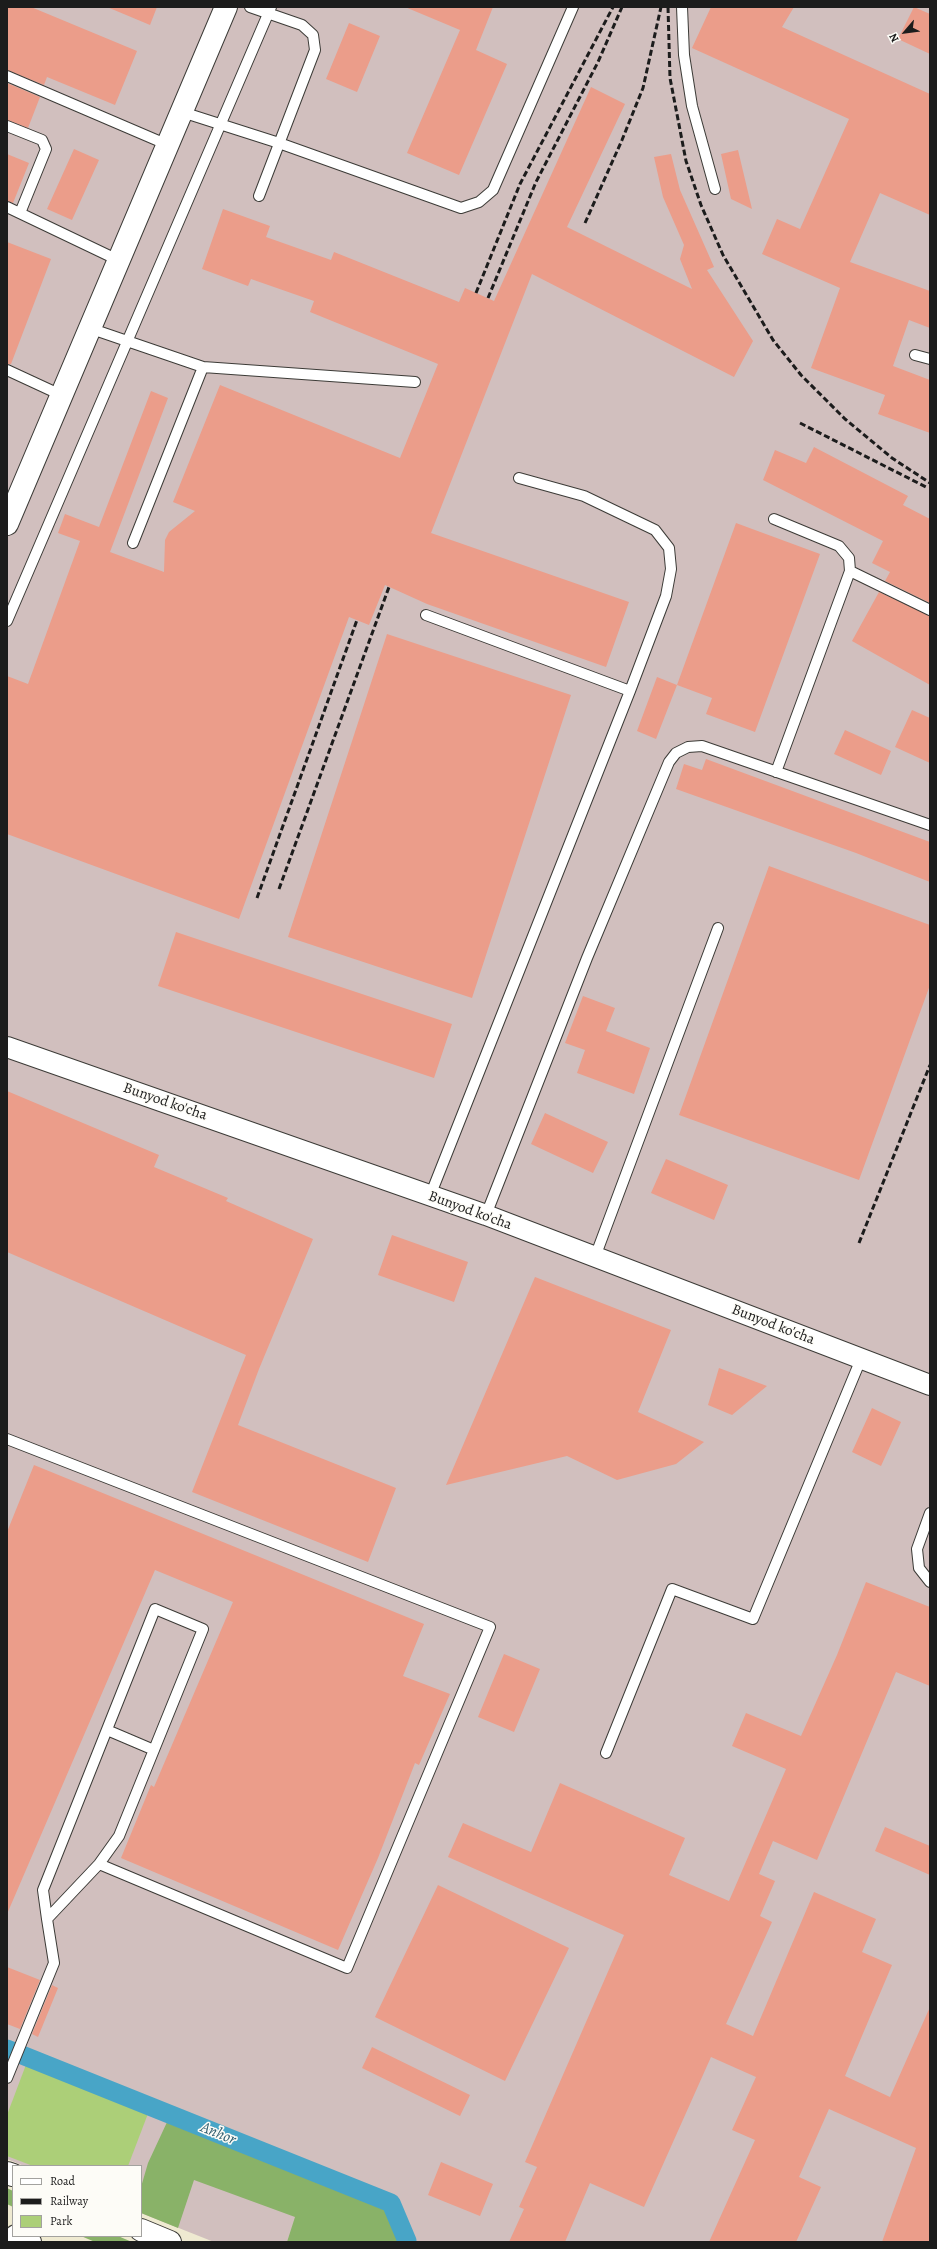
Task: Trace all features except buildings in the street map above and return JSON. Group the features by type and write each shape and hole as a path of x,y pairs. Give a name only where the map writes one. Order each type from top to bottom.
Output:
{"street":[{"path":"7,524 60,395 226,7"},
{"name":"Bunyod ko'cha","path":"7,1046 486,1215 930,1385"},
{"path":"142,2230 170,2242"},
{"path":"19,2237 30,2242"}],"lane":[{"path":"250,7 270,10 302,25 313,35 316,50 259,196"},
{"path":"182,112 279,143 460,208 478,202 493,190 573,7"},
{"path":"682,7 684,55 692,106 715,189"},
{"path":"7,621 219,124 270,10"},
{"path":"7,76 168,145"},
{"path":"7,126 42,140 46,149 20,213"},
{"path":"7,207 118,260"},
{"path":"89,328 203,367 415,382"},
{"path":"915,355 930,359"},
{"path":"133,543 203,367"},
{"path":"7,370 60,395"},
{"path":"430,1196 630,691 666,596 671,569 669,548 655,530 584,496 519,478"},
{"path":"774,519 839,546 849,558 850,570 776,772"},
{"path":"850,570 930,610"},
{"path":"426,615 630,691"},
{"path":"486,1215 587,958 669,762 676,753 688,747 702,746 930,825"},
{"path":"595,1257 718,928"},
{"path":"606,1753 672,1588 753,1619 861,1359"},
{"path":"7,1439 490,1627 347,1968 99,1864"},
{"path":"930,1513 917,1548 919,1568 930,1582"},
{"path":"7,2078 54,1963 43,1890 155,1609 203,1629 119,1836 99,1864 48,1919"},
{"path":"107,1730 154,1750"}],"shaded area":[{"path":"7,7 930,7 930,2242 214,2242 142,2213 142,2165 22,2165 7,2159"}],"green space":[{"path":"27,2062 149,2111 128,2165 30,2165 7,2156 7,2115"},
{"path":"168,2120 385,2210 401,2242 287,2242 295,2217 194,2180 178,2228 142,2213 142,2184 148,2163"},
{"path":"7,2188 12,2190 12,2206 7,2204"},
{"path":"83,2237 120,2237 132,2242 95,2242"}],"waterway":[{"name":"Anhor","path":"7,2049 391,2203 407,2241"}],"railway":[{"path":"476,293 520,184 613,7"},
{"path":"488,298 536,182 598,62 622,7"},
{"path":"585,223 622,140 643,88 661,7"},
{"path":"668,7 670,78 686,161 701,205 723,255 773,340 801,375 845,419 892,458 930,483"},
{"path":"800,423 926,487"},
{"path":"279,889 389,587"},
{"path":"257,898 357,620"},
{"path":"859,1243 930,1065"}]}
